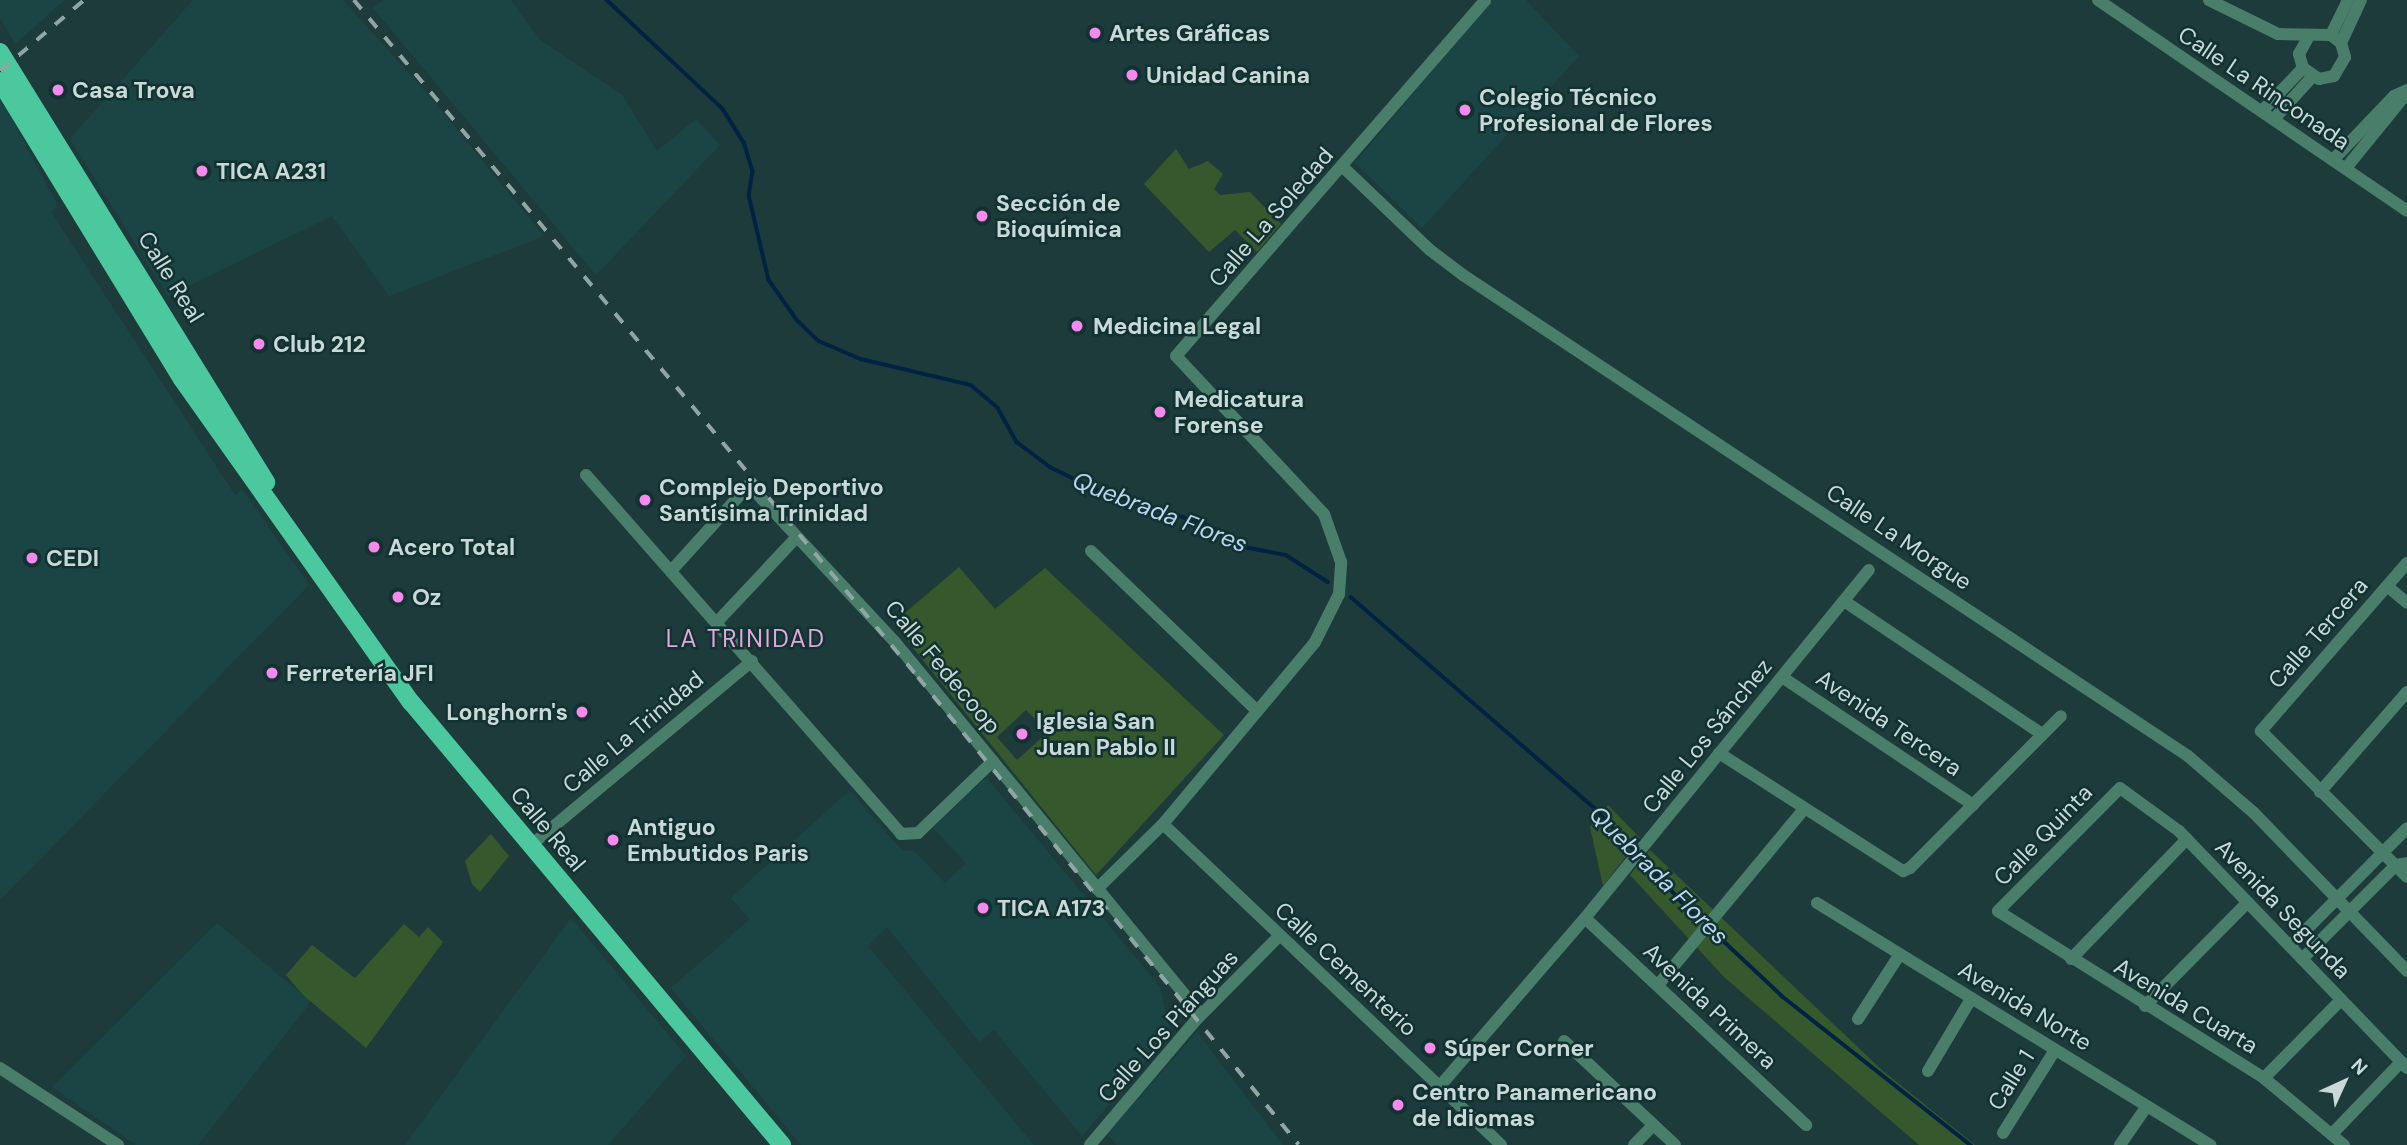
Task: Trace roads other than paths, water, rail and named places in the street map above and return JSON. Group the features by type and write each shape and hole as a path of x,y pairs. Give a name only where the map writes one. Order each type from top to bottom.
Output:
{"main road":[{"name":"Calle Real","path":"0,52 224,411 292,532"},
{"name":"Calle Real","path":"0,81 183,379 411,702 782,1145"},
{"path":"177,334 183,379 224,411"}],"street":[{"name":"Calle La Soledad","path":"1097,889 1163,824 1257,711 1334,612 1341,562 1324,514 1176,356 1343,167 1485,0"},
{"name":"Calle La Rinconada","path":"2098,0 2263,110 2407,211"},
{"path":"2209,0 2278,34 2336,39"},
{"path":"2278,34 2305,69 2327,78 2340,71 2345,57 2336,39 2348,0"},
{"path":"2336,39 2361,0"},
{"path":"2274,119 2305,69 2301,47 2308,37"},
{"path":"2263,110 2305,69"},
{"path":"2333,160 2394,96 2407,91"},
{"path":"2346,168 2407,91"},
{"name":"Calle La Morgue","path":"1343,167 1430,250 1463,275 2188,756 2246,805 2407,971"},
{"path":"586,475 752,661 901,834 918,833 993,761"},
{"name":"Calle Fedecoop","path":"671,571 748,485 795,539 855,595 1201,1015"},
{"path":"717,622 795,539"},
{"path":"1091,551 1257,711"},
{"name":"Calle Tercera","path":"2320,792 2261,730 2407,564"},
{"name":"Calle Los Sánchez","path":"1440,1086 1585,918 1869,570"},
{"path":"2387,586 2407,603"},
{"path":"1844,601 2042,734"},
{"name":"Calle La Trinidad","path":"530,846 752,661"},
{"name":"Avenida Tercera","path":"1782,677 1973,804"},
{"path":"2407,692 2320,792 2385,853 2401,864 2407,877"},
{"path":"1719,753 1903,871 2061,716"},
{"name":"Avenida Segunda","path":"2120,788 2187,839 2404,1065"},
{"name":"Calle Quinta","path":"1998,914 2120,788"},
{"path":"1658,985 1804,809"},
{"name":"Calle Cementerio","path":"1163,824 1501,1145"},
{"path":"2290,946 2407,828"},
{"path":"2071,959 2187,839"},
{"path":"2302,959 2401,864"},
{"path":"2145,1006 2248,902"},
{"name":"Avenida Norte","path":"1817,903 2211,1145"},
{"name":"Avenida Cuarta","path":"1998,914 2264,1078 2344,1145"},
{"name":"Avenida Primera","path":"1585,918 1806,1125"},
{"name":"Calle Los Pianguas","path":"1096,1143 1201,1015 1279,936"},
{"path":"1858,1019 1900,954"},
{"path":"1928,1070 1971,999"},
{"path":"2264,1078 2341,1000"},
{"path":"1564,1041 1675,1145"},
{"name":"Calle 1","path":"2003,1133 2055,1050"},
{"path":"2332,1134 2404,1065"},
{"path":"0,1068 118,1145"},
{"path":"2120,1145 2147,1106"},
{"path":"1634,1145 1653,1125"}],"waterway":[{"name":"Quebrada Flores","path":"607,0 723,109 744,142 753,171 749,195 769,280 797,320 819,341 861,359 971,385 998,408 1017,442 1050,467 1095,489 1208,525 1244,547 1286,555 1328,582"},
{"name":"Quebrada Flores","path":"1351,597 1595,808 1681,901 1782,996 1971,1145"}],"railway":[{"path":"0,71 84,0"},
{"path":"354,0 918,677 1299,1145"}],"place":[{"name":"Artes Gráficas","path":"1095,33"},
{"name":"Unidad Canina","path":"1132,75"},
{"name":"Casa Trova","path":"58,90"},
{"name":"Colegio Técnico Profesional de Flores","path":"1465,110"},
{"name":"TICA A231","path":"202,171"},
{"name":"Sección de Bioquímica","path":"982,216"},
{"name":"Medicina Legal","path":"1077,326"},
{"name":"Club 212","path":"259,344"},
{"name":"Medicatura Forense","path":"1160,412"},
{"name":"Complejo Deportivo Santísima Trinidad","path":"645,500"},
{"name":"Acero Total","path":"374,547"},
{"name":"CEDI","path":"32,558"},
{"name":"Oz","path":"398,597"},
{"name":"Ferretería JFI","path":"272,673"},
{"name":"Longhorn's","path":"582,712"},
{"name":"Iglesia San Juan Pablo II","path":"1022,734"},
{"name":"Antiguo Embutidos Paris","path":"613,840"},
{"name":"TICA A173","path":"983,908"},
{"name":"Súper Corner","path":"1430,1048"},
{"name":"Centro Panamericano de Idiomas","path":"1398,1105"}],"district":[{"name":"LA TRINIDAD","path":"746,639"}]}
